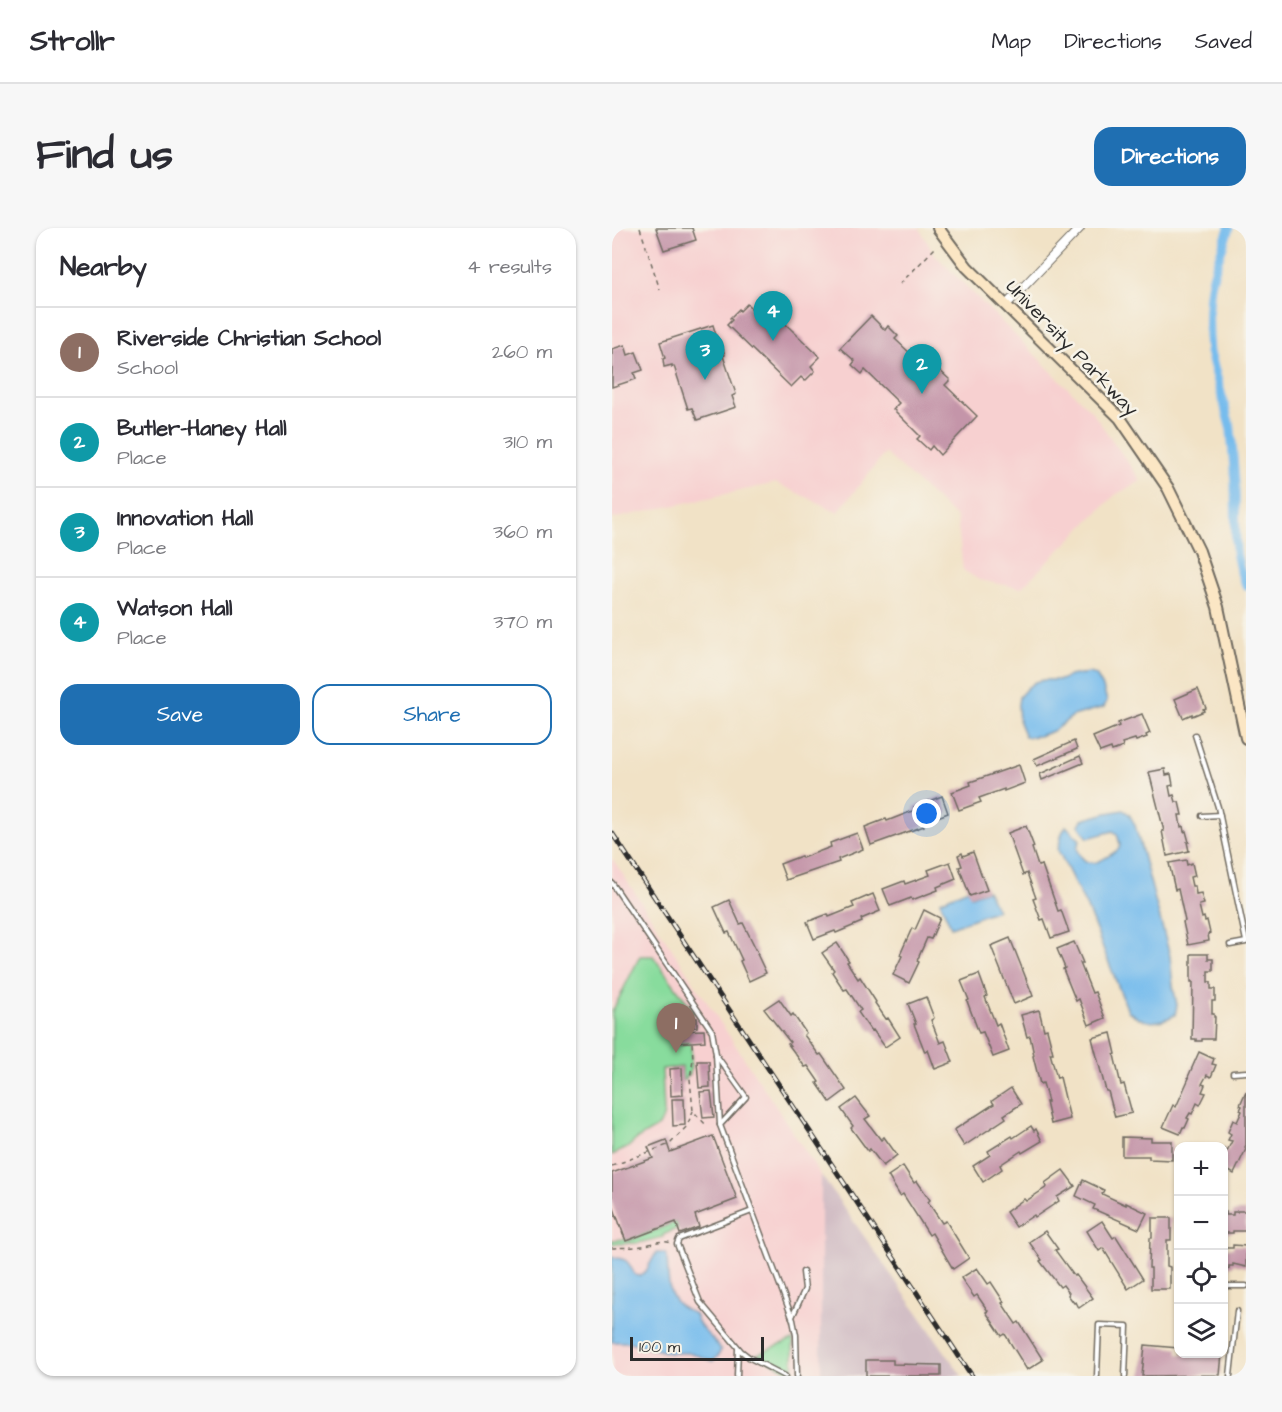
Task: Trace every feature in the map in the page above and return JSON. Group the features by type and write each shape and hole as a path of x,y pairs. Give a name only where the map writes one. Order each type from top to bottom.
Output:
{"main road":[{"name":"University Parkway","path":"938,228 967,267 1120,418 1168,488 1199,551 1218,607 1246,738"}],"street":[{"path":"1006,305 1080,228"}],"lane":[{"path":"1195,735 1220,814 1246,942 1230,945"},
{"path":"1202,816 1220,814"},
{"path":"612,883 712,1031 716,1054 720,1125 792,1318 796,1335 797,1376"},
{"path":"716,1054 746,1097 720,1125"},
{"path":"1233,1073 1246,1071"},
{"path":"752,1211 679,1239 677,1244 700,1302 738,1348 750,1358 785,1376"},
{"path":"792,1318 805,1289 803,1272"},
{"path":"1228,1286 1246,1286"},
{"path":"1230,1376 1237,1311"},
{"path":"1097,1376 1099,1325 1127,1326 1125,1376"},
{"path":"737,1376 738,1348"}],"path":[{"path":"640,228 660,290"},
{"path":"900,284 945,238"},
{"path":"612,1166 670,1144 687,1126 693,1111 690,1079 693,1059 692,1043"},
{"path":"693,1111 707,1126"},
{"path":"612,1207 624,1237"},
{"path":"612,1248 641,1246 664,1240 672,1243"}],"shaded area":[{"path":"612,228 919,228 934,254 1093,413 1141,481 1115,495 1021,588 979,580 963,570 957,518 885,453 838,512 776,483 612,519"},
{"path":"612,858 821,1175 821,1376 612,1376"},
{"path":"821,1175 962,1376 821,1376"}],"green space":[{"path":"640,956 653,956 694,1012 692,1015 684,1014 677,1017 678,1042 690,1042 691,1046 690,1074 686,1080 682,1080 682,1067 662,1069 664,1112 659,1126 627,1148 612,1155 612,1012"},
{"path":"676,1222 678,1228 663,1237 638,1243 612,1244 612,1240 626,1239 627,1241"},
{"path":"793,1340 793,1374 757,1354"}],"water":[{"path":"1089,673 1096,675 1103,687 1107,701 1104,707 1073,716 1053,731 1039,736 1025,737 1019,722 1018,705 1019,697 1027,688 1035,682 1061,680 1069,676"},
{"path":"1123,810 1129,814 1135,825 1170,956 1177,1005 1175,1015 1156,1022 1145,1021 1128,1011 1088,910 1058,850 1066,826 1080,840 1077,848 1085,861 1090,863 1107,857 1119,849 1117,834 1113,831 1088,838 1079,825 1082,820"},
{"path":"968,889 971,896 987,890 997,910 951,927 940,901"},
{"path":"656,1253 664,1253 667,1256 670,1291 673,1298 678,1304 695,1314 702,1329 721,1350 713,1361 692,1353 669,1353 630,1342 612,1342 612,1257 625,1260 635,1275 640,1276 646,1271"}],"building":[{"path":"656,228 692,228 696,240 664,250"},
{"path":"747,304 763,320 772,311 820,357 811,366 815,371 805,381 801,377 791,387 727,325 732,320 730,318"},
{"path":"871,316 885,330 888,326 898,336 895,339 930,372 935,366 950,380 945,385 977,416 940,455 932,446 929,450 917,439 920,436 893,409 899,403 865,370 862,374 852,365 855,361 840,348"},
{"path":"713,325 725,355 723,356 736,394 732,396 736,407 697,420 692,408 688,409 674,366 664,367 663,359 665,358 660,342"},
{"path":"625,345 628,355 636,352 643,370 634,373 636,379 612,387 612,349"},
{"path":"1198,689 1206,708 1203,709 1204,711 1183,718 1175,699"},
{"path":"1142,714 1150,733 1146,735 1147,737 1122,743 1123,747 1112,751 1111,748 1100,752 1093,737 1119,726 1118,723"},
{"path":"1074,741 1077,749 1037,766 1034,759"},
{"path":"1080,756 1083,763 1042,780 1040,774"},
{"path":"1019,765 1025,783 979,798 981,802 959,810 952,792 971,785 970,782"},
{"path":"1165,769 1166,775 1171,774 1173,785 1169,786 1171,796 1174,795 1176,802 1179,802 1182,815 1179,815 1181,827 1183,826 1184,832 1186,831 1189,842 1187,842 1189,851 1167,856 1162,831 1164,831 1149,772"},
{"path":"942,796 948,813 922,823 924,826 871,845 865,827 915,810 914,807"},
{"path":"1026,826 1038,866 1042,865 1058,911 1061,910 1069,932 1051,938 1044,919 1041,920 1027,873 1023,875 1008,833"},
{"path":"857,833 863,849 838,859 839,862 786,880 780,864 831,847 830,843"},
{"path":"973,852 987,890 970,896 959,867 962,866 958,855 962,853 963,856"},
{"path":"1186,860 1187,865 1192,863 1195,876 1190,877 1192,886 1195,886 1196,894 1201,893 1204,904 1199,905 1202,918 1207,920 1210,933 1208,934 1209,941 1188,945 1178,889 1175,890 1169,863"},
{"path":"950,862 956,879 937,887 938,890 890,906 883,889 930,875 928,870"},
{"path":"873,894 880,911 861,919 862,922 814,939 807,922 828,914 829,917 854,907 852,903"},
{"path":"729,900 740,924 743,923 766,973 749,981 729,932 726,933 714,907"},
{"path":"924,910 940,918 931,939 927,938 909,983 893,975 912,928 915,930"},
{"path":"1010,938 1033,996 1014,1004 991,946"},
{"path":"1074,942 1092,993 1095,992 1105,1018 1089,1025 1079,999 1076,1001 1057,949"},
{"path":"837,943 858,979 860,977 875,1003 900,1037 885,1047 858,1012 861,1010 847,989 844,990 822,953"},
{"path":"1191,954 1208,954 1208,959 1213,959 1213,971 1208,971 1208,982 1211,982 1211,989 1215,989 1215,1001 1212,1001 1212,1014 1215,1017 1214,1039 1196,1041 1192,1039"},
{"path":"979,974 987,996 985,997 996,1025 999,1023 1009,1051 993,1057 983,1032 979,1033 961,981"},
{"path":"926,997 934,1018 931,1020 940,1043 945,1041 953,1062 935,1069 928,1050 925,1052 908,1004"},
{"path":"779,999 791,1016 793,1014 806,1033 804,1035 819,1055 821,1054 846,1090 830,1102 808,1066 805,1067 788,1044 790,1042 764,1009"},
{"path":"1039,1010 1044,1030 1047,1029 1053,1053 1050,1053 1057,1078 1060,1077 1070,1119 1051,1124 1043,1083 1040,1084 1030,1036 1027,1037 1021,1015"},
{"path":"680,1018 697,1018 697,1027 681,1028"},
{"path":"704,1030 705,1041 678,1043 678,1031"},
{"path":"1111,1033 1121,1085 1124,1084 1132,1113 1115,1117 1092,1038"},
{"path":"1199,1052 1214,1059 1212,1064 1216,1065 1211,1077 1207,1075 1202,1084 1205,1085 1202,1092 1206,1093 1200,1105 1197,1103 1192,1114 1190,1113 1185,1128 1183,1127 1180,1134 1163,1127 1173,1105 1176,1107"},
{"path":"697,1061 709,1061 710,1087 699,1088"},
{"path":"682,1068 683,1095 671,1096 670,1069"},
{"path":"1011,1088 1021,1104 1004,1115 1006,1118 964,1146 954,1130 994,1104 992,1101"},
{"path":"711,1091 714,1117 703,1118 700,1092"},
{"path":"1246,1091 1246,1149 1234,1174 1228,1172 1228,1149 1232,1141 1228,1140 1231,1134 1228,1132 1233,1120 1237,1122 1242,1111 1240,1105"},
{"path":"856,1098 870,1116 865,1119 881,1140 884,1137 897,1155 883,1166 870,1149 868,1151 851,1128 853,1126 841,1109"},
{"path":"672,1099 684,1099 685,1125 673,1126"},
{"path":"1031,1126 1034,1131 1036,1129 1042,1141 1000,1165 1002,1169 983,1182 973,1166 990,1155 988,1151"},
{"path":"713,1136 737,1199 695,1215 699,1227 680,1234 676,1222 626,1241 612,1203 612,1173 653,1158 648,1147 666,1140 670,1152"},
{"path":"1122,1137 1172,1141 1172,1160 1149,1159 1149,1156 1122,1156"},
{"path":"903,1166 914,1183 917,1181 930,1200 928,1202 942,1223 946,1221 969,1258 953,1269 932,1233 929,1235 903,1194 900,1196 888,1176"},
{"path":"1063,1170 1075,1186 1057,1197 1059,1201 1016,1227 1006,1212 1047,1187 1045,1183"},
{"path":"1083,1180 1104,1190 1102,1194 1147,1213 1139,1229 1093,1209 1095,1205 1076,1196"},
{"path":"1246,1211 1246,1231 1228,1233 1228,1215"},
{"path":"1152,1218 1171,1218 1171,1240 1167,1240 1170,1289 1151,1289 1151,1268 1149,1268"},
{"path":"1102,1221 1113,1238 1116,1236 1143,1279 1128,1289 1103,1248 1099,1251 1087,1231"},
{"path":"1045,1231 1058,1249 1055,1250 1093,1298 1079,1308 1063,1285 1060,1287 1040,1261 1042,1260 1029,1242"},
{"path":"1233,1245 1246,1246 1246,1267 1233,1264 1228,1269 1228,1248 1233,1248"},
{"path":"977,1268 988,1284 991,1282 1016,1324 1019,1322 1043,1360 1027,1370 1005,1334 1002,1336 977,1295 974,1297 961,1278"},
{"path":"1145,1345 1174,1348 1174,1358 1222,1358 1220,1375 1142,1376"},
{"path":"866,1360 893,1360 893,1364 941,1365 941,1376 866,1376"}],"waterway":[{"path":"1229,228 1211,286 1209,333 1210,352 1231,430 1235,482 1236,552 1246,585"}],"railway":[{"path":"612,833 972,1376"}],"place":[{"name":"Watson Hall","path":"773,341"},
{"name":"Innovation Hall","path":"705,380"},
{"name":"Butler-Haney Hall","path":"922,394"},
{"name":"Riverside Christian School","path":"676,1053"}]}
